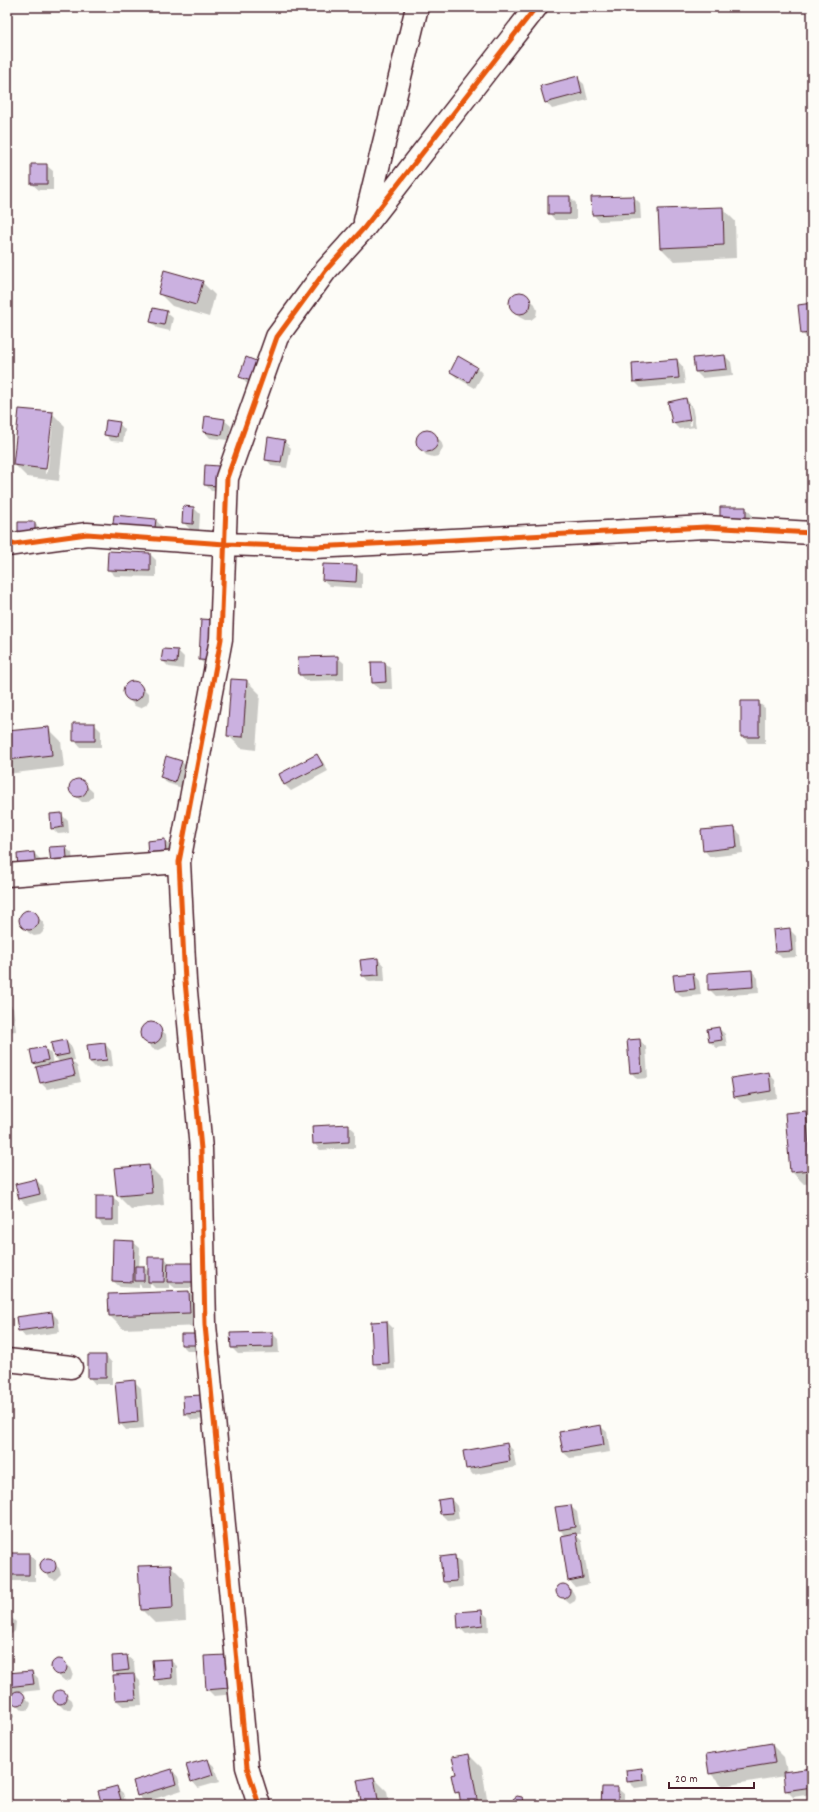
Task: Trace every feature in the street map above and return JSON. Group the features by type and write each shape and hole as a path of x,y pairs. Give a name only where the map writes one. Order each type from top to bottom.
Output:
{"street":[{"path":"364,228 417,7"},
{"path":"259,1805 247,1767 205,1325 201,1148 185,981 179,862 221,639 228,478 277,337 326,270 364,228 536,7"},
{"path":"7,545 87,534 225,544 314,547 706,527 812,533"},
{"path":"7,875 179,862"},
{"path":"7,1360 71,1367"}],"building":[{"path":"578,76 582,93 545,103 540,86"},
{"path":"31,164 47,164 47,184 31,184"},
{"path":"548,196 570,196 570,214 548,214"},
{"path":"634,196 635,213 592,215 591,197"},
{"path":"723,207 724,245 660,248 658,209"},
{"path":"164,270 203,281 196,305 158,294"},
{"path":"520,292 528,295 531,303 528,311 520,314 512,311 509,303 512,295"},
{"path":"812,303 812,333 801,334 798,305"},
{"path":"153,308 167,311 164,325 150,322"},
{"path":"725,355 727,369 695,372 693,358"},
{"path":"458,356 477,367 469,382 450,372"},
{"path":"246,357 261,363 254,382 239,377"},
{"path":"677,359 679,378 633,382 632,363"},
{"path":"686,398 690,420 672,423 668,402"},
{"path":"19,409 53,412 46,469 13,465"},
{"path":"205,416 225,419 222,435 203,432"},
{"path":"106,420 120,422 117,437 104,435"},
{"path":"427,430 431,431 437,437 437,445 431,451 427,452 423,451 417,445 416,441 417,437 423,431"},
{"path":"268,437 285,440 281,462 265,460"},
{"path":"205,465 219,466 218,486 204,485"},
{"path":"183,506 194,507 193,524 182,523"},
{"path":"720,507 746,507 746,525 720,525"},
{"path":"114,515 156,519 154,536 112,531"},
{"path":"18,522 35,522 35,534 18,534"},
{"path":"108,551 150,553 150,571 107,570"},
{"path":"323,564 357,565 356,582 322,580"},
{"path":"201,619 217,620 215,661 199,660"},
{"path":"163,649 178,650 177,663 161,661"},
{"path":"338,656 338,674 299,675 298,657"},
{"path":"371,662 385,662 386,682 372,683"},
{"path":"231,679 247,680 243,737 227,736"},
{"path":"129,681 137,681 143,687 143,695 137,701 129,701 123,695 123,687"},
{"path":"741,701 759,701 759,737 741,737"},
{"path":"73,723 95,723 95,741 73,741"},
{"path":"49,727 52,755 7,760 7,731"},
{"path":"317,754 323,765 284,785 279,774"},
{"path":"166,756 182,761 175,782 160,777"},
{"path":"78,779 84,782 87,788 84,794 78,797 72,794 69,788 72,782"},
{"path":"62,813 63,827 51,829 50,814"},
{"path":"735,827 737,847 703,851 701,830"},
{"path":"165,839 166,854 148,855 147,841"},
{"path":"66,846 68,869 52,870 49,847"},
{"path":"34,852 36,867 18,869 17,854"},
{"path":"29,910 36,913 39,920 36,927 29,930 22,927 19,920 22,913"},
{"path":"790,928 792,951 775,952 773,930"},
{"path":"378,958 379,975 362,976 360,960"},
{"path":"752,970 753,987 708,990 708,973"},
{"path":"693,973 695,989 675,991 673,975"},
{"path":"151,1022 159,1025 162,1033 159,1041 151,1044 143,1041 140,1033 143,1025"},
{"path":"719,1027 722,1040 709,1042 707,1029"},
{"path":"640,1039 642,1072 630,1073 627,1040"},
{"path":"66,1040 69,1054 54,1057 51,1043"},
{"path":"105,1043 107,1060 89,1062 87,1045"},
{"path":"45,1047 48,1060 33,1064 30,1050"},
{"path":"71,1059 75,1075 40,1083 36,1067"},
{"path":"769,1072 771,1091 734,1097 731,1078"},
{"path":"806,1111 811,1170 790,1172 785,1113"},
{"path":"349,1124 349,1142 313,1144 312,1126"},
{"path":"149,1165 152,1193 117,1196 114,1168"},
{"path":"36,1179 40,1194 19,1199 15,1184"},
{"path":"96,1196 113,1196 113,1220 96,1220"},
{"path":"113,1240 134,1241 133,1282 112,1281"},
{"path":"148,1257 165,1257 164,1282 148,1282"},
{"path":"168,1263 193,1263 193,1282 167,1282"},
{"path":"135,1266 144,1266 144,1281 135,1281"},
{"path":"189,1291 190,1313 109,1316 108,1294"},
{"path":"52,1312 54,1326 18,1331 16,1317"},
{"path":"387,1321 389,1363 373,1364 371,1322"},
{"path":"273,1332 273,1347 231,1348 230,1333"},
{"path":"181,1334 196,1334 196,1345 181,1345"},
{"path":"88,1355 106,1355 106,1378 88,1378"},
{"path":"135,1380 138,1422 119,1424 115,1382"},
{"path":"202,1395 202,1413 184,1414 183,1396"},
{"path":"601,1425 604,1445 563,1452 559,1432"},
{"path":"507,1443 510,1461 466,1469 463,1451"},
{"path":"451,1498 453,1513 440,1514 438,1500"},
{"path":"571,1505 575,1527 559,1530 555,1507"},
{"path":"576,1533 583,1578 568,1581 561,1536"},
{"path":"7,1553 29,1553 29,1575 7,1575"},
{"path":"455,1555 457,1581 443,1582 440,1557"},
{"path":"48,1558 55,1563 56,1566 51,1573 48,1574 41,1569 40,1566 45,1559"},
{"path":"171,1565 173,1608 141,1610 138,1566"},
{"path":"560,1584 566,1584 570,1588 570,1594 566,1598 560,1598 556,1594 556,1588"},
{"path":"482,1610 483,1625 458,1628 457,1612"},
{"path":"127,1655 129,1670 113,1672 112,1656"},
{"path":"227,1655 229,1688 206,1690 204,1656"},
{"path":"56,1659 62,1659 67,1664 65,1673 62,1675 56,1675 51,1670 51,1664"},
{"path":"171,1659 172,1678 154,1680 152,1660"},
{"path":"32,1671 34,1684 7,1687 7,1673"},
{"path":"134,1674 136,1699 115,1700 113,1675"},
{"path":"57,1690 63,1690 67,1694 67,1700 63,1704 57,1704 53,1700 53,1694"},
{"path":"18,1691 23,1693 25,1698 23,1703 18,1705 13,1703 11,1698 13,1693"},
{"path":"772,1743 775,1763 709,1774 706,1754"},
{"path":"469,1754 478,1805 461,1805 459,1792 455,1793 451,1775 456,1774 452,1757"},
{"path":"208,1759 213,1775 191,1782 186,1765"},
{"path":"642,1768 643,1780 627,1782 626,1770"},
{"path":"812,1768 812,1787 785,1791 783,1772"},
{"path":"172,1769 176,1784 137,1796 133,1781"},
{"path":"374,1777 379,1805 344,1805 361,1801 357,1780"},
{"path":"117,1786 121,1800 102,1805 98,1791"},
{"path":"602,1787 618,1787 618,1805 601,1805"},
{"path":"517,1796 522,1797 525,1805 512,1805 513,1799"}],"cycle path":[{"path":"259,1805 247,1767 205,1325 201,1149 185,981 179,862 221,639 227,478 277,337 326,270 364,228 536,7"},
{"path":"7,545 87,534 225,544 314,547 706,527 812,533"}]}
